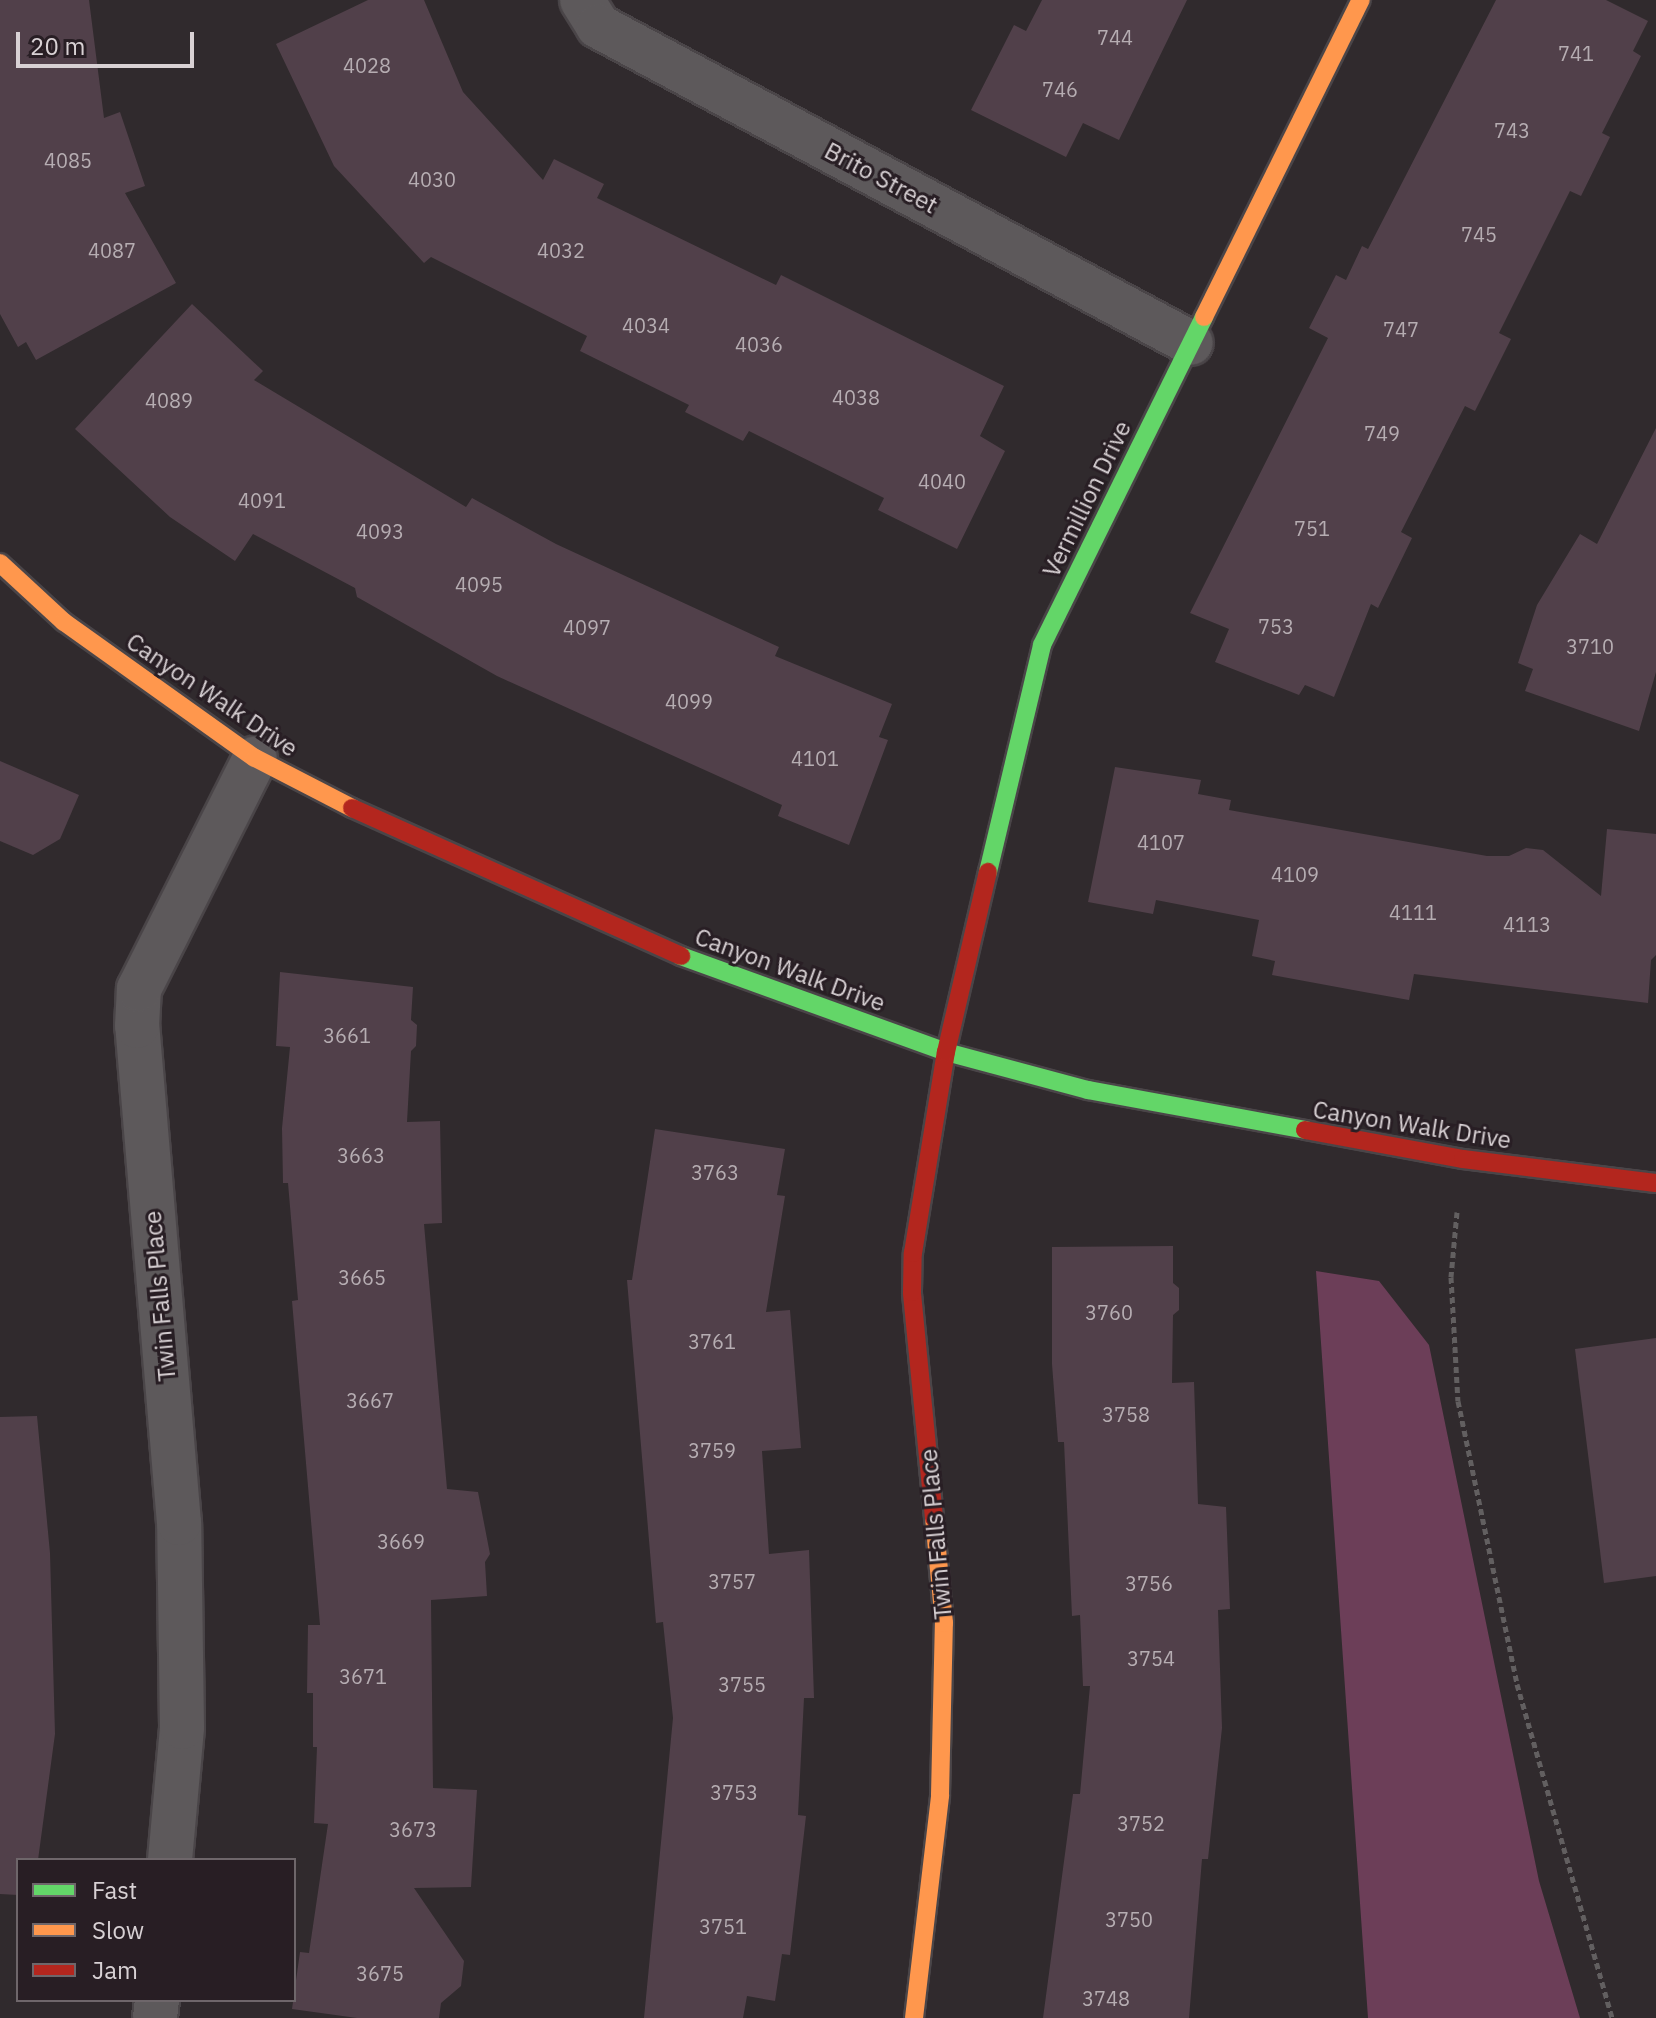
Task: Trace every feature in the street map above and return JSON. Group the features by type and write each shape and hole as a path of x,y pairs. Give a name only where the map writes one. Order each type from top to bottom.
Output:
{"street":[{"name":"Brito Street","path":"582,0 598,26 1191,343"},
{"name":"Vermillion Drive","path":"946,1052 1042,645 1361,0"},
{"name":"Canyon Walk Drive","path":"0,563 64,622 255,758 351,808 696,963 946,1052 1166,1106 1463,1159 1656,1183"},
{"name":"Twin Falls Place","path":"170,1858 182,1727 179,1523 137,1026 139,989 255,758"},
{"name":"Twin Falls Place","path":"914,2018 940,1795 944,1623 912,1292 913,1253 946,1052"}],"path":[{"path":"1463,1159 1451,1277 1458,1401 1517,1684 1612,2018"}],"shaded area":[{"path":"1316,1271 1379,1281 1429,1345 1539,1881 1580,2018 1368,2018"}],"building":[{"path":"0,0 89,0 104,118 120,112 145,186 125,193 176,283 36,360 26,342 18,347 0,314"},
{"path":"368,0 424,0 463,92 543,180 554,159 604,184 597,198 776,285 781,275 1004,386 980,436 1005,451 957,549 878,510 884,498 749,431 743,441 685,412 689,405 580,351 587,336 431,257 424,263 334,166 276,44"},
{"path":"1042,0 1187,0 1119,140 1083,123 1066,157 971,110 1014,25 1026,31"},
{"path":"1496,0 1606,0 1648,21 1633,51 1641,56 1602,133 1610,137 1581,196 1570,191 1499,333 1511,339 1475,411 1465,406 1401,532 1412,538 1378,608 1371,604 1334,697 1305,685 1299,695 1215,662 1229,629 1190,613 1328,338 1309,328 1336,275 1346,280 1362,246 1368,249"},
{"path":"192,304 263,371 254,380 466,507 472,498 556,544 779,647 775,656 892,704 879,737 888,740 849,845 778,816 782,805 497,676 357,597 355,588 253,534 235,561 170,517 75,429"},
{"path":"1656,428 1656,672 1639,731 1525,691 1533,669 1518,663 1537,605 1580,534 1597,544"},
{"path":"0,761 79,795 60,839 33,855 0,841"},
{"path":"1115,767 1201,780 1198,794 1231,800 1229,810 1487,856 1509,856 1526,848 1543,850 1601,896 1607,829 1656,834 1656,955 1651,960 1648,1003 1414,974 1409,1000 1364,992 1272,975 1275,961 1252,956 1259,920 1156,900 1153,914 1088,902"},
{"path":"280,972 413,987 411,1020 417,1025 416,1046 411,1051 407,1122 440,1121 442,1223 424,1224 447,1489 478,1492 490,1554 485,1562 487,1596 431,1600 433,1788 477,1790 471,1887 414,1888 464,1961 461,1986 441,2003 439,2018 357,2018 292,2009 293,2002 296,2002 300,1952 309,1953 328,1824 314,1823 317,1747 313,1747 313,1693 307,1693 308,1625 320,1625 292,1301 298,1300 288,1183 283,1183 282,1128 290,1047 276,1046"},
{"path":"655,1129 785,1149 777,1195 785,1196 766,1312 790,1310 801,1448 762,1451 769,1554 809,1550 814,1698 804,1698 798,1815 806,1816 790,1955 782,1954 775,2001 747,1996 743,2018 644,2018 673,1718 663,1622 656,1623 627,1280 632,1280"},
{"path":"1173,1246 1173,1283 1179,1288 1179,1310 1173,1315 1172,1383 1194,1382 1198,1504 1226,1507 1230,1609 1218,1610 1222,1728 1208,1859 1202,1859 1189,2018 1043,2018 1073,1794 1080,1794 1090,1686 1083,1686 1080,1615 1072,1616 1064,1442 1058,1442 1052,1364 1052,1247"},
{"path":"1656,1338 1656,1576 1604,1583 1575,1349"},
{"path":"37,1416 50,1553 55,1734 38,1858 16,1858 16,1895 0,1894 0,1417"}],"traffic: fast":[{"path":"988,872 1042,645 1204,317"},
{"path":"681,956 946,1052 1088,1090 1305,1130"}],"traffic: slow":[{"path":"1204,317 1361,0"},
{"path":"0,563 64,622 255,758 352,808"},
{"path":"914,2018 940,1795 944,1623 934,1518"}],"traffic: jam":[{"path":"352,808 681,956"},
{"path":"934,1518 912,1292 913,1253 946,1052 988,872"},
{"path":"1305,1130 1463,1159 1656,1183"}]}
